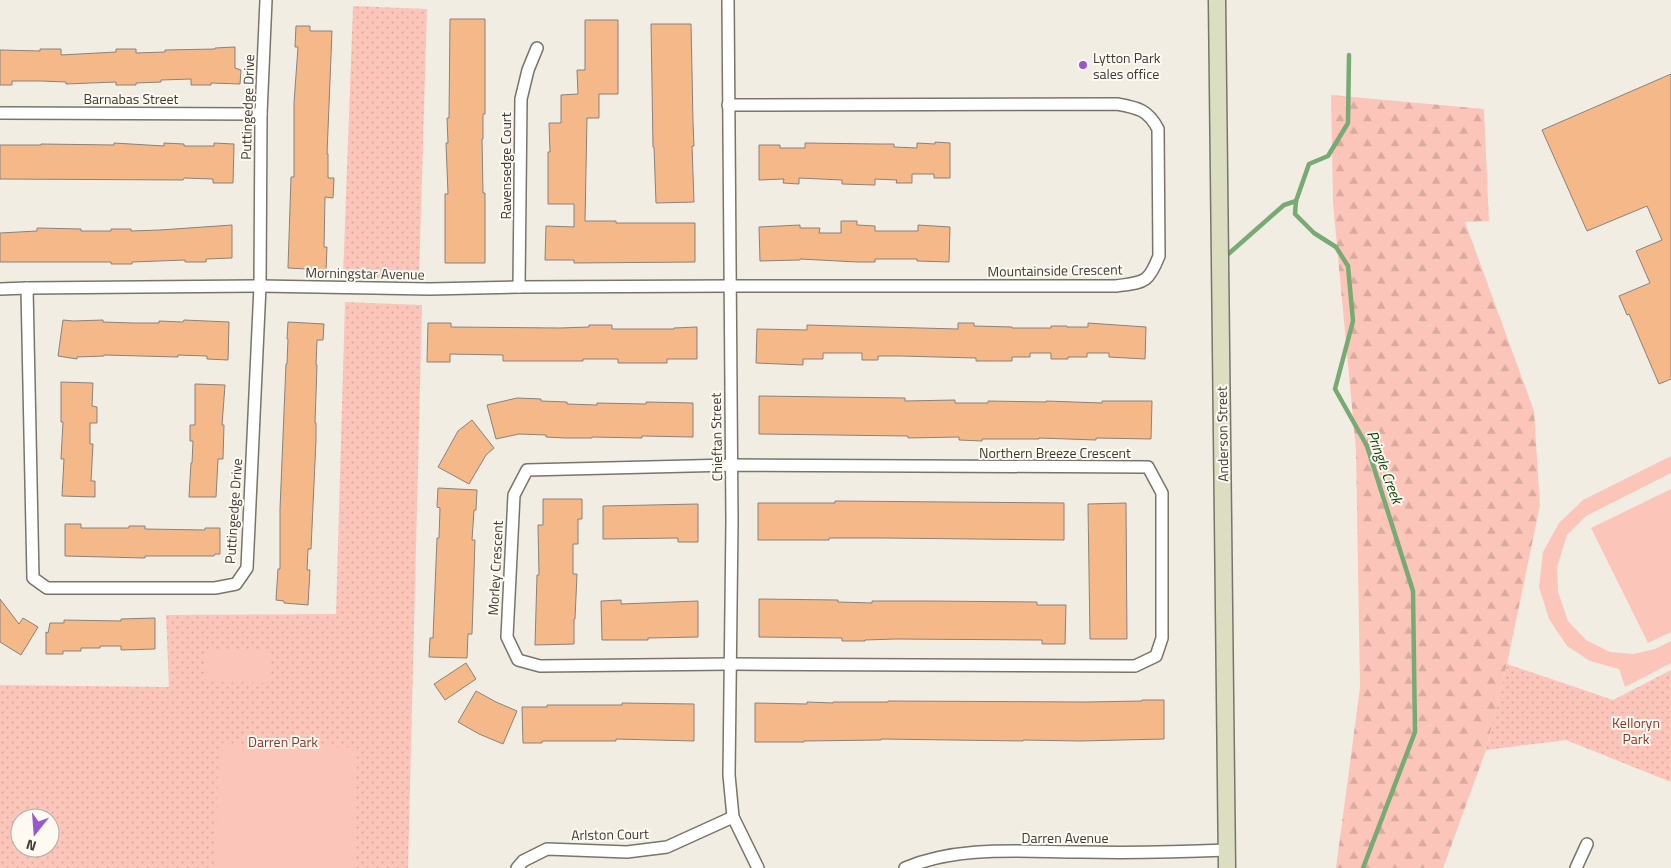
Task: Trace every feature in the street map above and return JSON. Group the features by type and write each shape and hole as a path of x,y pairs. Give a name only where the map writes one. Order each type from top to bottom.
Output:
{"street":[{"name":"Puttingedge Drive","path":"27,288 31,561 33,578 47,588 215,588 236,584 247,568 260,286 261,114 266,0"},
{"name":"Chieftan Street","path":"728,0 732,465 729,775 733,817 758,868"},
{"name":"Anderson Street","path":"1217,0 1227,868"},
{"name":"Ravensedge Court","path":"519,287 521,99 536,48"},
{"name":"Mountainside Crescent","path":"728,105 1117,104 1136,107 1151,116 1158,129 1159,256 1153,271 1144,281 1116,286 730,286"},
{"name":"Barnabas Street","path":"0,113 261,114"},
{"name":"Morningstar Avenue","path":"0,289 260,286 430,289 730,286"},
{"name":"Northern Breeze Crescent","path":"731,664 1135,666 1156,656 1162,638 1162,493 1148,467 732,465"},
{"name":"Morley Crescent","path":"731,664 540,666 518,660 507,637 514,495 526,470 732,465"},
{"name":"Arlston Court","path":"518,868 523,861 547,850 627,852 666,847 733,817"},
{"path":"1576,868 1587,844"},
{"name":"Darren Avenue","path":"905,868 916,863 955,854 1003,852 1149,853 1227,850"}],"green space":[{"path":"353,6 427,9 419,277 343,278"},
{"path":"1331,95 1484,109 1489,221 1465,222 1534,411 1540,505 1507,664 1486,750 1443,868 1336,868 1360,688 1356,450 1333,203"},
{"name":"Darren Park","path":"345,302 422,305 408,868 0,868 0,685 169,687 166,615 336,614"},
{"path":"1671,456 1671,473 1586,516 1567,535 1557,567 1558,592 1568,621 1586,640 1610,652 1634,654 1655,649 1671,641 1671,663 1625,687 1619,669 1590,661 1567,646 1549,619 1539,587 1543,552 1559,523 1583,500"},
{"path":"1671,489 1671,632 1648,643 1591,528"},
{"path":"206,649 269,649 269,683 205,682"},
{"name":"Kelloryn Park","path":"1507,664 1613,700 1671,670 1671,782 1566,740 1486,750"},
{"path":"219,743 357,748 354,868 215,868"}],"building":[{"path":"450,19 485,19 485,114 483,114 482,139 483,193 485,193 485,263 445,263 445,194 448,194 446,143 448,143 447,118 449,118"},
{"path":"585,20 618,20 618,94 599,94 599,118 587,118 585,221 695,223 695,262 574,263 574,260 545,260 546,226 574,227 574,204 548,204 549,123 561,123 561,95 578,94 577,70 585,70"},
{"path":"651,24 691,24 694,202 656,203"},
{"path":"296,26 310,26 310,31 332,31 327,154 328,178 334,178 333,198 325,197 324,247 327,247 326,270 288,268 291,177 294,177 294,103 298,47 295,47"},
{"path":"235,47 235,68 241,70 240,84 211,83 211,85 191,85 191,79 161,80 161,82 136,83 136,85 116,85 116,82 66,84 66,82 12,81 12,85 0,85 0,50 40,51 40,49 61,49 61,55 116,52 116,49 136,49 136,53"},
{"path":"1671,74 1671,379 1659,384 1629,314 1627,315 1619,296 1650,283 1636,251 1662,240 1647,206 1587,231 1542,130"},
{"path":"935,142 950,143 950,178 934,178 934,174 912,174 912,183 896,183 897,180 875,179 875,185 842,184 842,180 799,178 799,184 783,183 784,179 759,180 759,145 780,145 780,148 805,148 805,143 894,144 894,147 917,148 917,143 935,144"},
{"path":"114,143 164,146 164,143 184,144 184,146 214,146 214,143 234,144 233,183 213,183 213,179 184,178 183,180 0,179 0,145 114,145"},
{"path":"841,221 857,221 857,225 875,226 875,231 918,231 918,225 950,227 949,262 917,261 917,259 875,259 875,262 800,259 760,261 759,227 800,225 800,228 820,228 819,233 841,233"},
{"path":"232,225 232,258 206,259 206,262 185,262 185,260 132,262 132,264 111,264 111,262 0,262 0,233 37,231 37,228 81,229 81,231 131,229 131,231"},
{"path":"63,320 103,320 103,322 133,323 183,322 184,320 229,322 228,360 207,359 207,356 178,355 178,357 104,355 77,357 77,359 58,356"},
{"path":"288,322 324,324 323,340 317,340 316,440 311,549 308,549 307,570 310,570 308,605 284,603 284,601 276,600 278,569 280,569 280,509"},
{"path":"428,323 451,323 451,327 560,328 612,325 612,329 674,329 697,327 697,359 667,359 667,363 618,363 618,359 503,361 503,355 450,354 450,362 427,362"},
{"path":"958,323 974,323 974,326 1012,328 1088,327 1088,323 1146,327 1145,359 1109,357 1109,353 1087,353 1087,357 1051,359 1051,353 1030,353 1030,357 1012,357 1012,361 976,361 976,358 900,356 878,356 878,360 862,360 862,353 823,353 823,359 803,359 803,365 756,363 757,329 807,330 807,325 958,329"},
{"path":"61,382 93,383 92,406 97,407 97,423 90,423 90,444 93,444 91,481 95,481 95,497 62,496 64,459 61,459 63,422 61,422"},
{"path":"195,384 225,385 222,425 224,425 223,459 218,459 216,497 189,497 193,441 190,441 190,425 195,425"},
{"path":"759,396 905,398 905,401 955,400 955,403 988,403 988,401 1102,403 1102,401 1152,401 1151,439 1039,438 982,439 982,441 959,440 959,437 908,438 908,436 759,434"},
{"path":"517,398 567,402 567,404 597,405 597,403 693,403 693,437 566,438 519,434 496,439 487,405"},
{"path":"472,420 494,448 486,455 469,484 438,467 458,431"},
{"path":"438,488 477,490 472,540 475,540 472,634 468,634 467,658 429,657 430,638 433,638 437,538 439,538 440,508 437,507"},
{"path":"543,499 582,499 582,519 578,519 578,544 573,544 573,574 577,574 574,644 535,645 537,575 539,575 538,525 543,525"},
{"path":"835,501 1064,503 1064,540 829,538 829,540 758,540 758,503 835,503"},
{"path":"1126,503 1127,639 1090,639 1088,504"},
{"path":"698,504 698,542 678,542 678,538 603,539 603,506"},
{"path":"65,524 81,524 81,528 145,526 145,529 205,530 205,528 220,528 220,554 215,554 214,556 145,556 145,558 65,556"},
{"path":"0,599 19,624 23,618 38,627 21,655 0,642"},
{"path":"759,599 838,600 838,602 872,603 872,601 1037,602 1037,605 1066,605 1065,644 1042,644 1042,640 895,639 842,641 842,638 759,637"},
{"path":"621,600 621,604 698,601 698,637 602,640 601,601"},
{"path":"155,618 155,649 121,650 121,646 100,646 100,648 81,648 81,651 63,651 63,654 46,654 46,632 48,633 50,623 64,623 64,620 121,621 121,619"},
{"path":"466,663 476,679 445,700 434,684"},
{"path":"476,691 517,711 503,744 479,734 458,722"},
{"path":"1164,700 1164,739 1023,741 881,739 755,742 755,703 807,704 807,702 888,701 1087,702"},
{"path":"622,703 694,704 694,741 616,739 616,741 542,741 542,743 523,743 522,707 622,705"}],"waterway":[{"name":"Pringle Creek","path":"1349,55 1348,123 1328,156 1309,164 1296,201 1295,214 1314,233 1336,247 1348,266 1353,321 1335,389 1367,446 1413,591 1415,732 1363,868"},
{"path":"1225,257 1284,205 1296,201"}],"place":[{"name":"Lytton Park sales office","path":"1083,65"}]}
